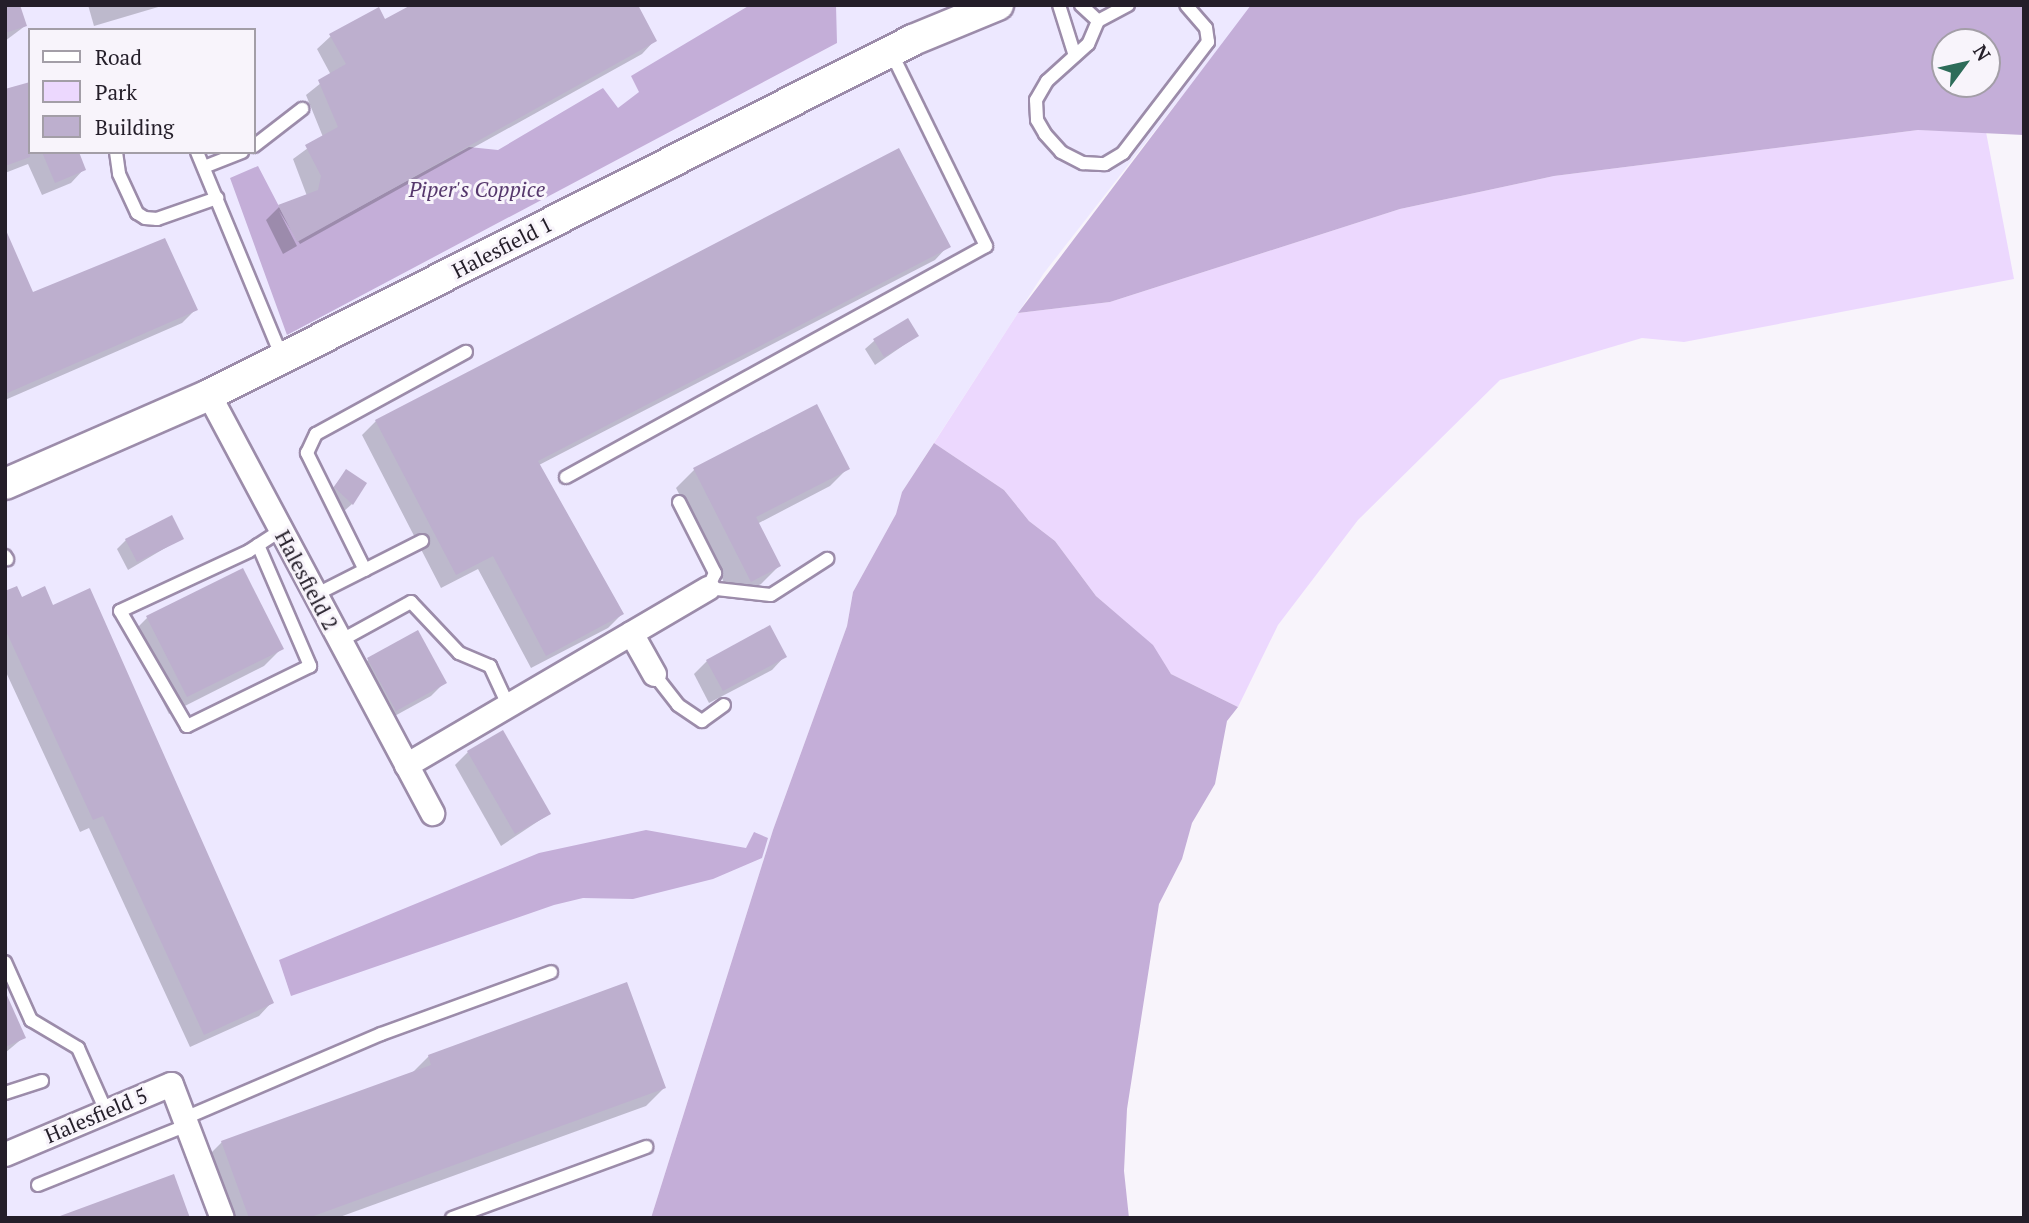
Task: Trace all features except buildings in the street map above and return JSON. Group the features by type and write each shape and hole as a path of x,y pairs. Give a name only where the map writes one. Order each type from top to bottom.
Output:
{"street":[{"name":"Halesfield 1","path":"5,484 209,395 891,51 998,5"},
{"name":"Halesfield 2","path":"209,395 432,813"},
{"path":"406,765 708,588"},
{"path":"631,633 654,674"},
{"name":"Halesfield 5","path":"5,1154 171,1084 222,1218"}],"lane":[{"path":"1059,5 1075,56"},
{"path":"1081,5 1098,21"},
{"path":"1128,5 1098,21 1088,44 1041,88 1037,120 1068,157 1105,164 1126,150 1208,42 1208,31 1186,5"},
{"path":"566,477 986,246 891,51"},
{"path":"256,144 302,109"},
{"path":"116,154 119,174 137,213 145,218 157,219 216,198"},
{"path":"198,154 282,357"},
{"path":"204,167 237,154"},
{"path":"365,570 307,453 316,434 466,352"},
{"path":"679,502 715,573 708,588 771,594 827,559"},
{"path":"258,545 310,666 187,726 120,611 258,545 281,530"},
{"path":"315,595 422,541"},
{"path":"340,642 411,602 459,653 490,666 508,705"},
{"path":"654,674 678,705 702,721 724,705"},
{"path":"5,962 31,1020 78,1048 106,1111"},
{"path":"37,1185 381,1034 551,972"},
{"path":"5,1093 42,1081"},
{"path":"452,1218 646,1147"}],"shaded area":[{"path":"5,5 1253,5 1044,273 902,492 896,514 853,592 847,626 773,830 651,1218 5,1218"}],"green space":[{"name":"Piper's Coppice","path":"750,5 836,5 837,43 287,335 230,178 258,166 297,241 469,147 498,150 603,88 618,108 639,92 631,76"},
{"path":"1251,5 2024,5 2024,135 1918,130 1554,176 1400,209 1110,302 1018,313"},
{"path":"1918,130 1986,132 2014,279 1684,342 1642,338 1500,380 1358,520 1278,625 1238,707 1171,674 1152,645 1096,596 1055,541 1029,521 1004,490 934,443 1018,313 1110,302 1400,209 1554,176"},
{"path":"934,443 1004,490 1029,521 1055,541 1096,596 1153,645 1171,674 1238,707 1227,721 1215,784 1192,823 1182,859 1159,904 1127,1109 1124,1171 1129,1218 651,1218 773,830 847,626 853,592 896,514 902,492"},
{"path":"646,830 746,848 754,832 768,838 762,858 713,879 633,899 583,898 554,905 291,996 279,960 539,853"}]}
